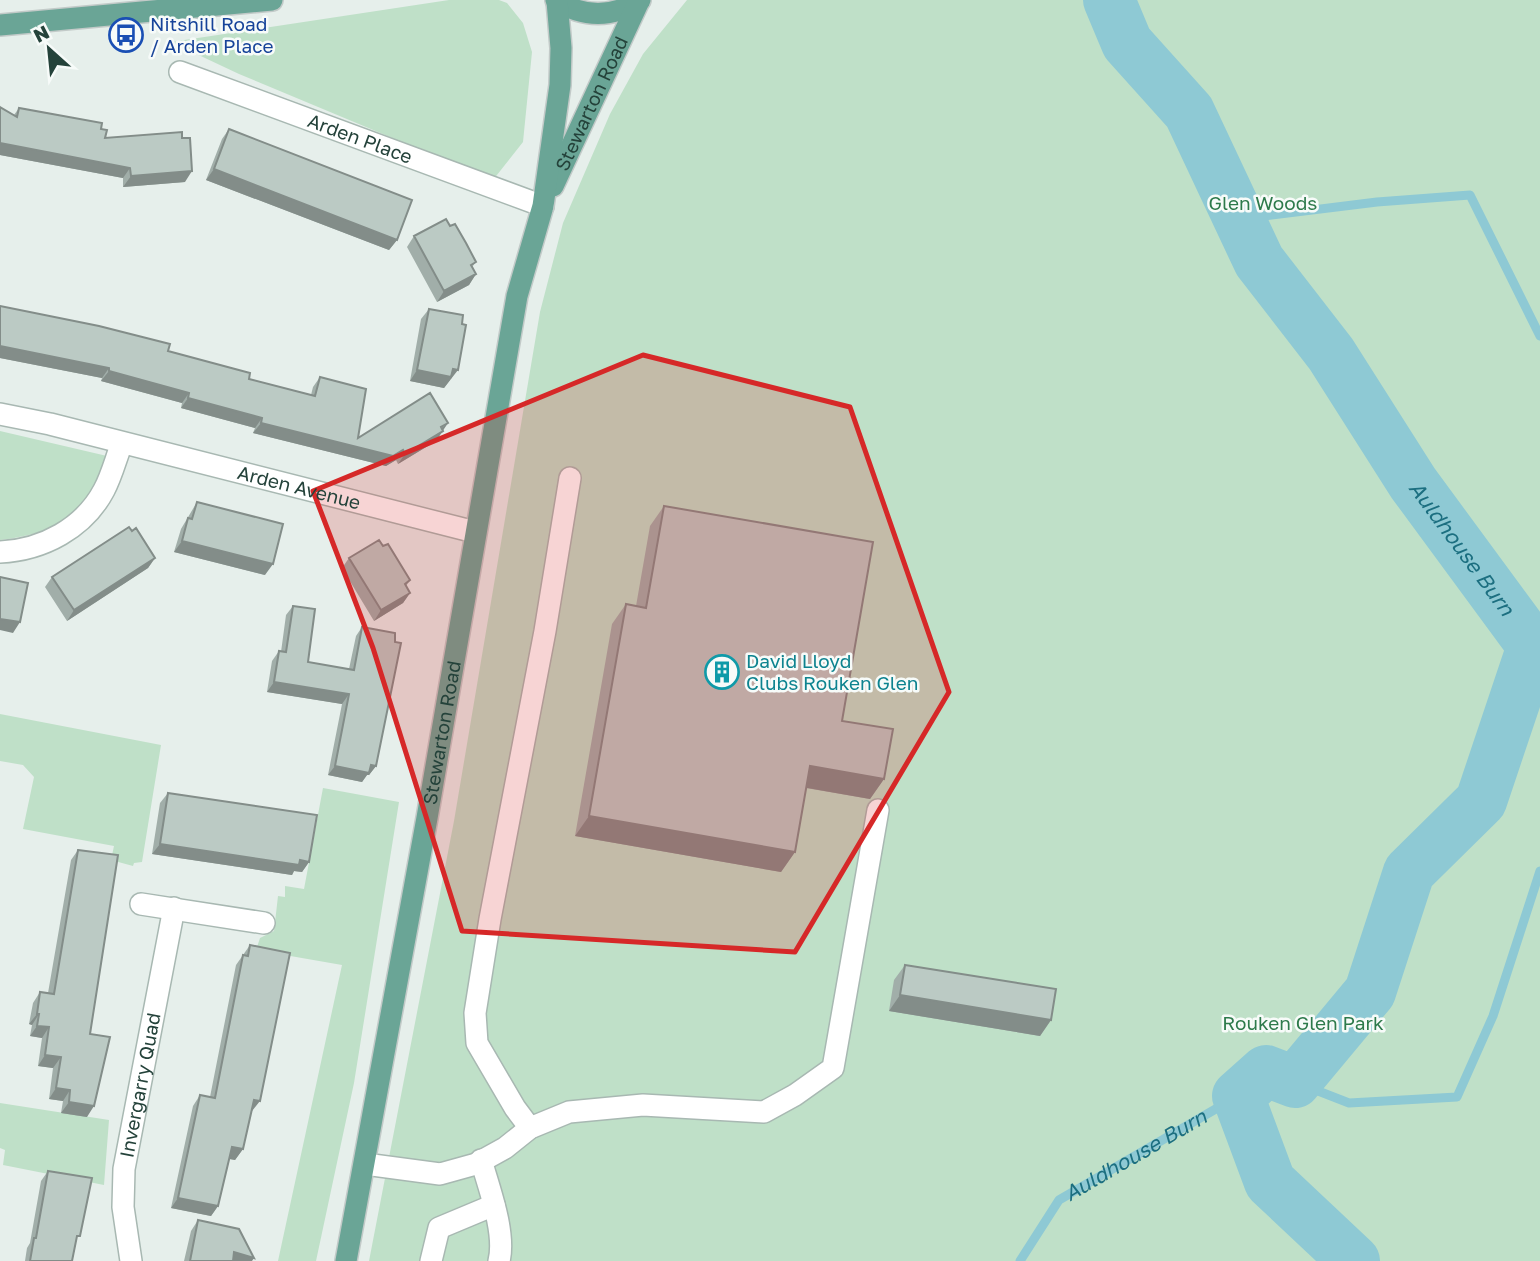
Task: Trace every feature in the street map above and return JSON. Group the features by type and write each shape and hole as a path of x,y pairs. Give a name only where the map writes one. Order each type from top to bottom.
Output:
{"main road":[{"path":"0,25 272,0"},
{"path":"556,1 576,11 597,15 619,12 639,1"},
{"name":"Stewarton Road","path":"346,1261 427,818 517,296 543,206 560,85 561,48 556,1"},
{"name":"Stewarton Road","path":"543,206 639,1"}],"street":[{"name":"Arden Place","path":"180,72 543,206"},
{"name":"Arden Avenue","path":"0,414 475,532"},
{"path":"0,552 17,551 37,545 59,536 79,522 94,506 106,487 122,443"},
{"path":"530,1128 515,1108 477,1043 475,1013 490,919 545,631 570,478"},
{"path":"365,1164 440,1174 481,1160 505,1148 530,1128 569,1112 643,1105 764,1112 795,1095 833,1068 878,810"},
{"path":"142,904 264,923"},
{"name":"Invergarry Quad","path":"131,1261 123,1207 124,1169 174,908"},
{"path":"481,1160 494,1205 501,1251 499,1261"},
{"path":"431,1261 439,1228 494,1205"}],"highlighted area":[{"path":"643,355 850,407 949,692 795,952 462,931 373,648 313,491"}],"green space":[{"path":"449,0 499,0 507,3 523,23 532,52 523,142 493,180 239,74 171,42"},
{"path":"687,0 1540,0 1540,1261 369,1261 454,821 540,312 563,223 610,114 643,54"},
{"path":"0,431 107,456 90,492 68,517 39,532 0,540"},
{"path":"0,714 161,745 142,862 134,863 133,866 111,860 114,846 23,829 34,777 23,765 0,761"},
{"path":"323,788 399,802 354,1083 316,1261 278,1261 342,965 256,950 260,938 274,931 278,896 285,897 285,886 304,889"},
{"path":"0,1103 109,1120 104,1185 3,1165 5,1150 0,1148"}],"building":[{"path":"0,107 17,117 19,108 102,123 101,129 107,130 105,138 182,132 182,138 190,138 192,171 131,176 130,168 0,143"},
{"path":"229,129 412,200 397,240 214,169"},
{"path":"446,219 450,226 455,224 466,243 476,262 471,265 476,274 444,291 414,236"},
{"path":"0,306 170,344 168,351 250,373 249,379 315,396 320,377 366,389 358,438 430,393 448,423 441,427 443,431 405,454 403,450 393,456 261,423 262,418 188,398 189,393 109,371 109,368 0,346"},
{"path":"429,309 463,315 462,324 466,325 458,370 453,369 451,377 417,370"},
{"path":"197,502 283,524 273,564 182,541 188,518 192,519"},
{"name":"David Lloyd Clubs Rouken Glen","path":"664,506 873,542 842,721 893,729 884,779 810,766 795,852 589,816 626,604 646,608"},
{"path":"129,527 132,531 136,528 155,558 74,610 52,577"},
{"path":"379,540 383,546 388,544 410,580 405,584 410,593 381,610 349,558"},
{"path":"0,577 28,583 20,622 0,619"},
{"path":"293,606 315,609 308,662 354,670 362,627 395,633 395,642 401,643 376,766 371,765 369,773 335,766 349,694 274,682 279,651 286,652"},
{"path":"168,793 317,815 309,862 300,860 299,865 160,844"},
{"path":"78,850 118,855 90,1034 110,1037 94,1106 69,1102 70,1090 56,1088 61,1057 45,1055 49,1027 37,1026 40,992 54,994"},
{"path":"250,945 290,953 260,1101 254,1100 243,1149 232,1147 218,1206 178,1198 200,1095 215,1098 243,955 248,956"},
{"path":"905,965 1056,989 1051,1020 900,995"},
{"path":"48,1171 92,1178 72,1261 30,1261"},
{"path":"198,1220 239,1229 254,1258 234,1252 233,1261 190,1261"}],"waterway":[{"name":"Auldhouse Burn","path":"1109,0 1127,43 1189,112 1259,261 1331,354 1413,483 1533,646 1481,801 1409,872 1370,992 1295,1082 1266,1071 1238,1096 1270,1182 1354,1261"},
{"path":"1240,219 1377,202 1470,195 1540,336"},
{"path":"1295,1082 1349,1103 1457,1097 1493,1016 1540,871"},
{"name":"Auldhouse Burn","path":"1020,1261 1059,1200 1238,1096"}],"place":[{"name":"Nitshill Road / Arden Place","path":"126,35"},
{"name":"David Lloyd Clubs Rouken Glen","path":"722,672"}],"park label":[{"name":"Glen Woods","path":"1263,203"},
{"name":"Rouken Glen Park","path":"1303,1023"}]}
